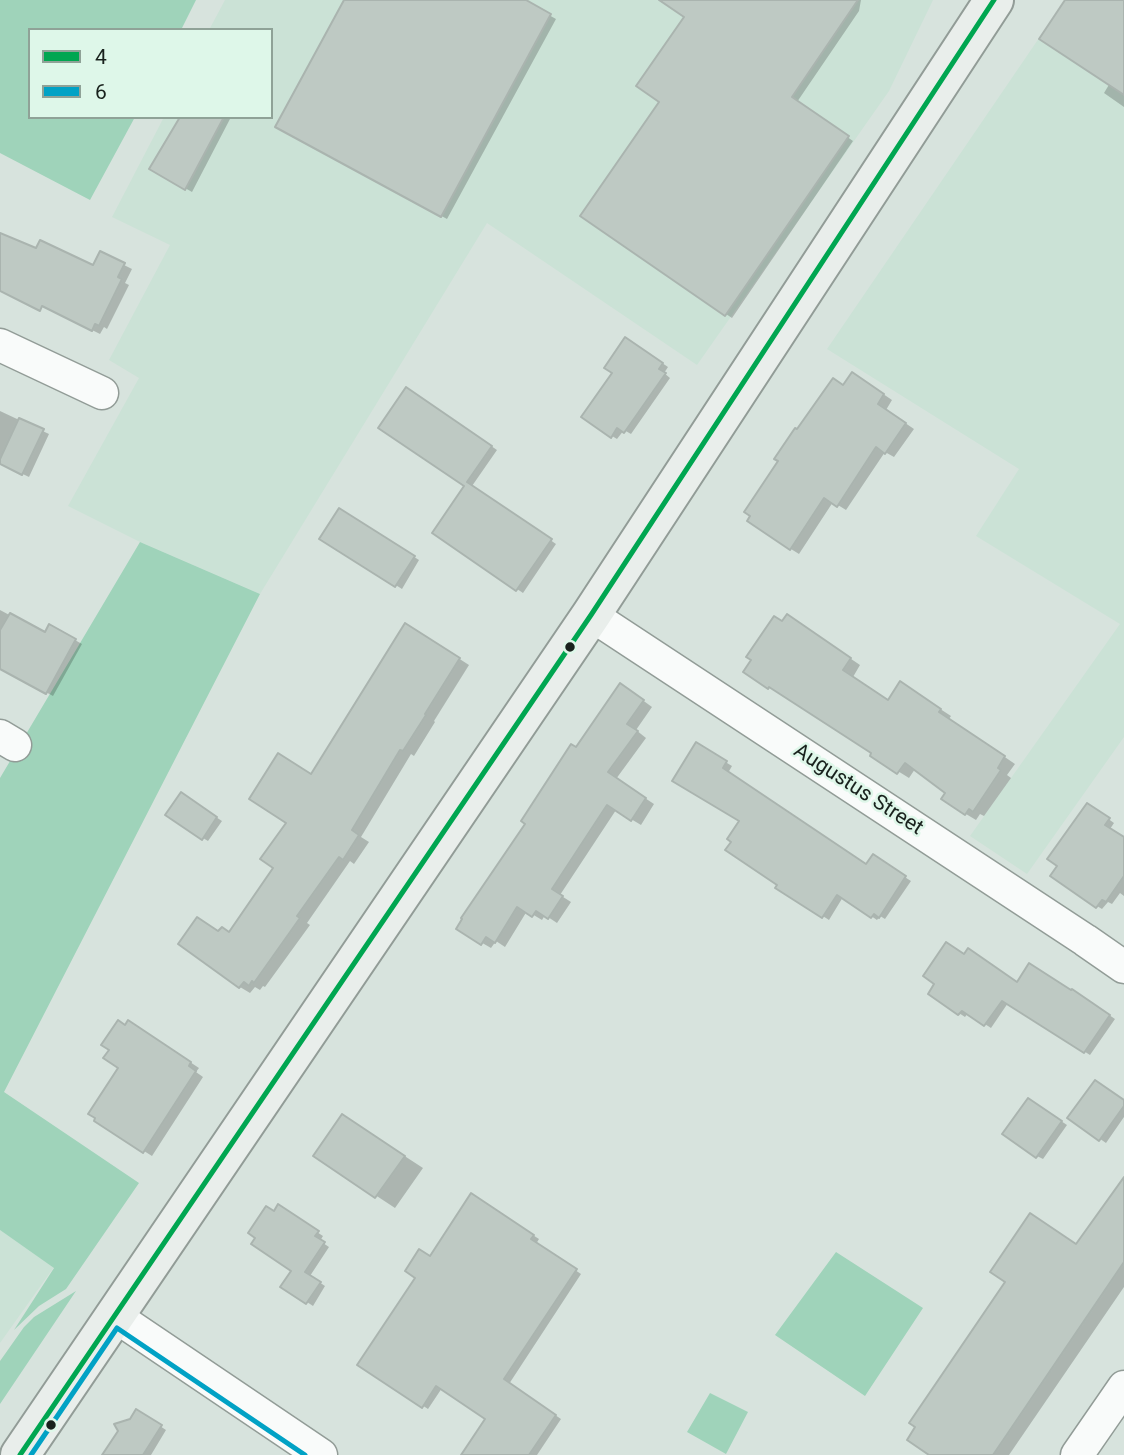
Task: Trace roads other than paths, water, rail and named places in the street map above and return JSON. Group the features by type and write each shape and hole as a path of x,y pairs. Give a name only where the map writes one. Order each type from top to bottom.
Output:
{"main road":[{"path":"20,1455 591,615 994,0"}],"street":[{"path":"0,345 102,393"},
{"name":"Augustus Street","path":"591,615 1124,967"},
{"path":"115,1316 321,1455"},
{"path":"1077,1455 1124,1387"}]}
